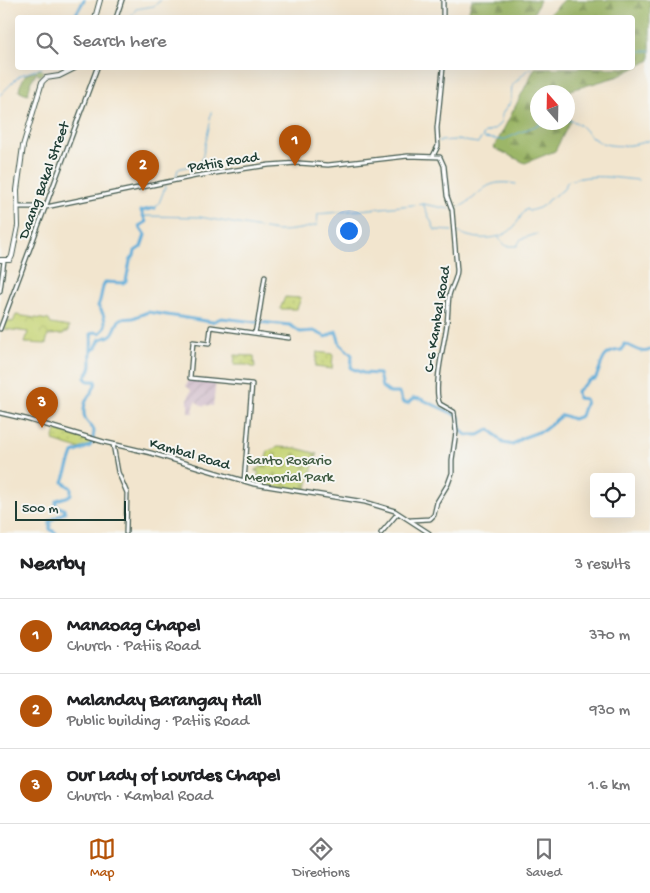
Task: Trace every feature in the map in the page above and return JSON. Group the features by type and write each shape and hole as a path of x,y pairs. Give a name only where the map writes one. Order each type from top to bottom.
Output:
{"main road":[{"path":"96,15 100,0"},
{"path":"2,261 11,259 18,226 17,187 23,146 42,82 46,78 59,76 71,70"}],"street":[{"path":"117,15 122,0"},
{"path":"443,0 443,15"},
{"name":"Daang Bakal Street","path":"0,329 96,70"},
{"path":"434,156 438,146 436,128 443,70"},
{"name":"Patiis Road","path":"18,207 46,207 190,177 261,166 298,163 328,164 408,156 434,156"},
{"name":"C-6 Kambal Road","path":"410,520 427,520 434,517 437,502 451,478 456,436 454,414 440,404 437,392 449,296 457,276 452,209 446,193 443,161 439,157 434,156"},
{"path":"0,291 2,261"},
{"path":"256,333 265,276"},
{"path":"244,481 252,384 190,378 193,342 209,344 211,327 289,338"},
{"name":"Kambal Road","path":"0,413 178,460 244,481 355,499 399,513 429,533"},
{"path":"113,444 118,472 127,493 126,533"},
{"path":"382,533 399,513"}],"shaded area":[{"path":"189,379 216,381 213,406 205,405 204,407 195,401 193,413 188,413 188,399 191,390 186,386"}],"green space":[{"path":"472,0 540,0 533,15 468,15"},
{"path":"564,0 650,0 650,60 635,68 635,15 548,15"},
{"path":"38,70 44,72 40,76 36,73 35,76 33,75 28,94 19,91 25,75"},
{"path":"534,70 631,70 619,76 575,89 575,85 530,85 530,130 566,130 555,151 525,163 494,148"},
{"path":"285,297 301,298 297,309 280,309"},
{"path":"16,315 49,320 51,324 69,327 68,332 48,335 46,344 25,343 28,332 4,329 7,321 13,322"},
{"path":"317,352 333,354 332,369 315,367"},
{"path":"235,355 254,356 255,368 247,365 234,365"},
{"path":"56,430 91,441 90,445 79,449 53,441"},
{"name":"Santo Rosario Memorial Park","path":"278,447 296,448 318,454 314,461 306,492 255,484 259,472 255,470 264,466 268,451"}],"waterway":[{"path":"76,15 84,0"},
{"path":"132,15 136,9 154,6 161,0"},
{"path":"635,51 650,51"},
{"path":"0,95 18,77 36,70"},
{"path":"439,141 457,140 478,143 485,133 501,123 502,114 510,103 512,86 527,70"},
{"path":"210,120 211,112"},
{"path":"575,122 596,140 608,145 630,145 650,140"},
{"path":"176,178 178,169 201,163 210,123"},
{"path":"484,138 503,140 530,128"},
{"path":"456,231 477,238 492,238 506,233 514,227 526,209 529,211 539,208 563,190 568,181 586,177 638,180"},
{"path":"454,209 464,205 488,186 504,183 516,184"},
{"path":"155,208 166,185"},
{"path":"423,204 435,230 452,231"},
{"path":"143,216 200,217 281,231 297,230 317,225 318,214 423,204 450,209"},
{"path":"93,439 94,431 86,420 84,405 94,389 96,381 88,381 85,378 91,365 91,334 94,332 100,333 105,328 104,316 98,306 105,282 123,283 126,281 130,261 135,251 141,247 145,235 139,226 146,222 141,211 155,208"},
{"path":"498,237 506,246 517,246 521,239 537,234"},
{"path":"91,352 100,339 112,335 120,319 133,318 148,312 212,322 221,318 256,322"},
{"path":"258,322 290,325 300,332 314,331 326,337 336,331 340,344 352,355 351,368 363,373 379,374 382,387 390,393 399,393 403,403 408,403 414,398 421,399 458,416 460,419 460,429 466,435 479,435 490,429 503,443 513,445 522,438 544,430 562,415 573,419 581,416 586,401 585,399 578,398 577,391 588,381 596,378 606,355 622,350 624,344 640,351 650,350"},
{"path":"56,533 50,529 50,521 65,512 64,509 56,506 56,501 71,494 71,488 63,482 73,453 90,446 93,441"}],"place":[{"name":"Manaoag Chapel","path":"295,166"},
{"name":"Malanday Barangay Hall","path":"143,191"},
{"name":"Our Lady of Lourdes Chapel","path":"42,428"}]}
